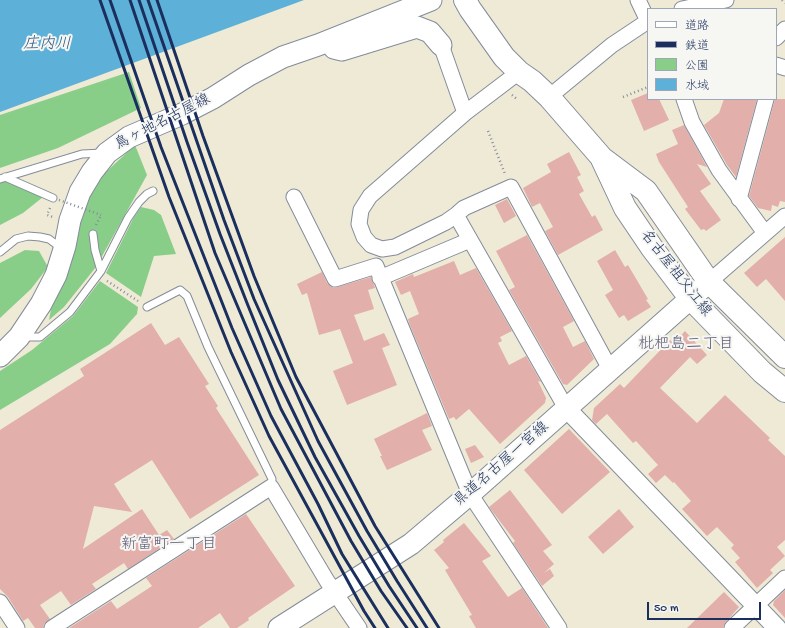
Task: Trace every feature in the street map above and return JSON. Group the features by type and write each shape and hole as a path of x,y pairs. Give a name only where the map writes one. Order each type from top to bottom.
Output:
{"main road":[{"name":"鳥ヶ地名古屋線","path":"0,356 19,337 41,304 56,275 65,246 70,220 80,192 92,172 107,153 129,137 182,114 213,98 249,75 283,57 318,45 431,0"},
{"name":"名古屋祖父江線","path":"468,4 504,56 519,72 532,80 549,97 602,158 646,191 709,282 785,357"},
{"path":"318,45 342,50 417,28 430,32 441,45"},
{"name":"名古屋祖父江線","path":"602,158 625,208 652,248 690,298 762,372 785,391"},
{"name":"県道名古屋一宮線","path":"279,628 411,544 470,494 709,282"}],"street":[{"path":"638,0 647,19"},
{"path":"687,8 726,0"},
{"path":"549,97 612,45 647,22"},
{"path":"777,37 785,29"},
{"path":"441,45 465,113"},
{"path":"519,72 465,113 370,196 361,210 360,224 364,237 371,245 382,250 395,247 456,215 464,208 511,187 610,369"},
{"path":"684,100 692,122 719,170 765,233"},
{"path":"739,199 766,100"},
{"path":"294,197 335,279 376,266 470,494 559,628"},
{"path":"456,215 566,408 777,628"},
{"path":"709,282 785,216"},
{"path":"380,278 470,240"},
{"path":"52,628 271,487 334,593 359,628"},
{"path":"732,628 785,578"},
{"path":"0,602 17,628"}],"lane":[{"path":"3,178 82,154 107,153"},
{"path":"3,178 56,199"},
{"path":"19,337 40,337 70,312 100,273 128,218 139,202 147,194 153,191"},
{"path":"93,234 100,273"},
{"path":"0,252 16,239 28,236 49,239 57,245 65,246"},
{"path":"147,307 180,290 187,296 208,347 272,479 271,487"}],"path":[{"path":"782,0 785,3"},
{"path":"623,97 647,87"},
{"path":"488,131 511,187"},
{"path":"56,199 100,215"},
{"path":"100,273 147,307"}],"green space":[{"path":"129,72 141,108 58,148 0,168 0,115"},
{"path":"135,145 147,175 101,258 95,238 97,234 92,232 91,234 96,267 64,307 49,320 52,304 86,200 105,173"},
{"path":"2,180 43,197 23,213 0,225 0,181"},
{"path":"141,207 154,210 161,215 176,254 154,256 141,297 106,273 134,217"},
{"path":"25,250 39,251 48,267 31,289 0,318 0,263"},
{"path":"100,281 138,307 137,314 110,344 0,410 0,371 32,350 73,316"}],"water":[{"name":"庄内川","path":"0,0 304,0 0,112"}],"building":[{"path":"647,93 647,100 659,100 669,120 644,131 631,100"},
{"path":"785,99 785,202 780,201 778,207 772,205 771,211 758,208 749,196 775,100"},
{"path":"724,100 757,100 736,177 727,165 704,125 719,113"},
{"path":"684,125 707,167 697,164 711,184 700,191 721,220 706,231 704,229 701,230 685,209 688,207 659,162 656,154 678,144 672,130"},
{"path":"569,152 581,175 577,177 584,191 579,194 592,217 595,215 603,230 558,255 545,231 553,227 540,203 532,207 523,188 551,172 547,164"},
{"path":"507,199 516,216 504,223 495,205"},
{"path":"527,235 574,321 563,327 573,347 585,341 594,359 567,385 563,384 509,290 515,287 496,251"},
{"path":"785,237 785,301 766,279 757,287 744,273"},
{"path":"615,250 625,267 628,265 648,299 646,300 651,307 628,321 624,315 619,318 605,295 613,290 597,261"},
{"path":"454,261 460,275 476,268 512,331 500,337 502,341 498,343 509,365 526,356 541,382 538,381 546,398 545,403 500,444 469,409 456,420 454,417 449,419 409,323 408,319 419,314 410,291 401,295 395,282 413,274 414,277"},
{"path":"322,272 327,283 334,288 371,277 375,288 368,290 374,309 354,315 364,341 384,333 390,345 382,348 397,385 347,405 333,371 353,363 340,329 319,335 307,293 302,295 297,284"},
{"path":"151,323 165,345 179,337 209,384 205,386 218,406 216,408 259,475 190,519 152,460 114,484 132,512 94,506 83,549 142,509 159,535 167,530 174,539 128,569 124,563 92,584 96,589 71,605 61,591 40,605 50,619 44,624 43,628 35,628 28,618 23,621 8,597 0,589 0,430 84,376 80,369"},
{"path":"685,331 707,355 697,364 690,357 660,388 697,423 725,395 770,438 768,440 785,456 785,540 777,547 785,556 770,570 773,573 757,588 735,562 740,558 731,548 734,545 717,527 707,536 682,509 691,501 674,482 673,483 665,475 656,483 648,474 658,465 636,441 633,443 607,414 596,424 592,420 594,408 620,384 624,388 670,340 674,343"},
{"path":"427,413 432,426 422,430 432,450 387,470 374,439"},
{"path":"569,429 610,472 562,514 524,470"},
{"path":"475,445 484,457 471,463 465,449"},
{"path":"510,490 552,545 543,551 554,564 544,573 550,569 554,576 542,586 513,543 515,541 489,507"},
{"path":"619,509 634,527 603,554 588,537"},
{"path":"246,514 295,586 248,618 249,620 237,628 230,628 220,613 198,628 69,628 111,601 117,609 152,586 146,578"},
{"path":"464,523 491,556 482,561 508,597 522,588 548,628 476,628 469,616 472,615 445,570 449,568 434,550 444,542 443,540"},
{"path":"785,590 785,618 773,605 774,601"},
{"path":"724,592 739,607 726,622 723,628 687,628"}],"railway":[{"path":"100,0 169,197 231,352 269,436 364,611 375,628"},
{"path":"110,0 161,147 232,328 271,416 318,504 342,554 388,628"},
{"path":"130,0 215,253 281,409 351,541 381,591 407,628"},
{"path":"139,0 220,234 278,380 315,457 359,536 389,586 417,628"},
{"path":"148,0 224,220 254,299 318,441 367,531 427,628"},
{"path":"157,0 203,136 254,276 296,377 375,526 439,628"}],"district":[{"name":"枇杷島二丁目","path":"686,346"},
{"name":"新富町一丁目","path":"169,546"}]}
